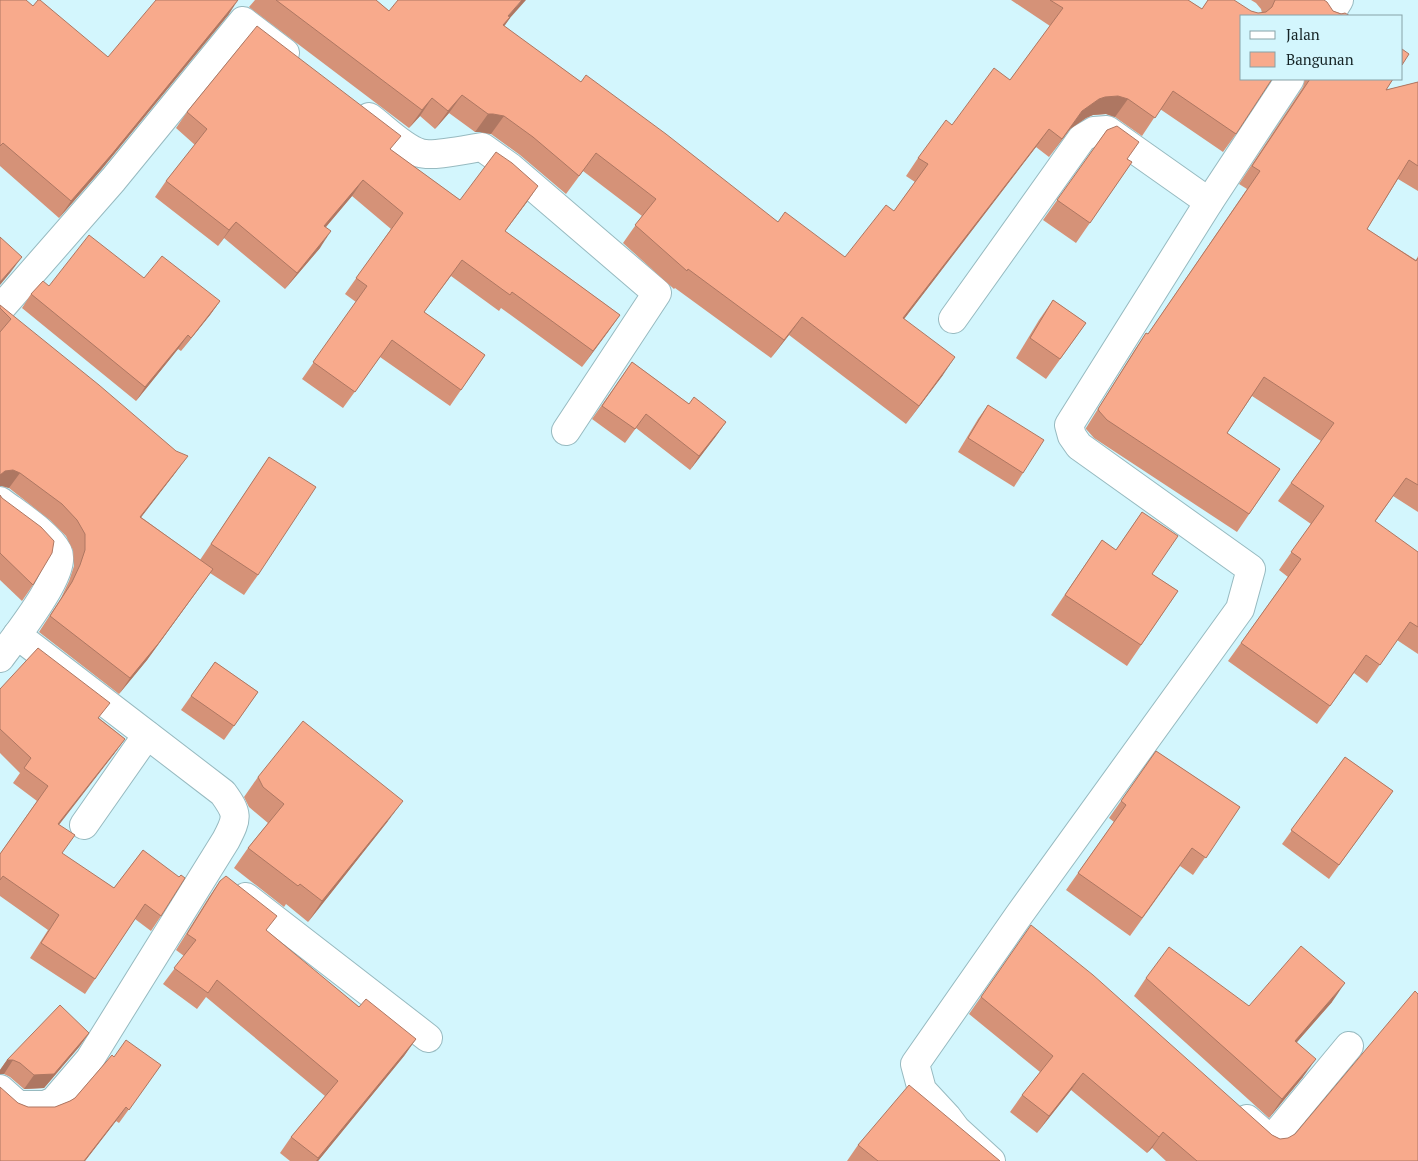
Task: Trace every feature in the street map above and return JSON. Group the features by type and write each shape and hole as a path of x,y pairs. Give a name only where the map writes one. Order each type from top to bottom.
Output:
{"street":[{"path":"1330,15 1339,0"},
{"path":"5,314 245,11 307,70"},
{"path":"991,1161 956,1129 922,1090 915,1064 1019,915 1240,609 1251,569 1079,446 1072,436 1069,425 1209,202 1289,80"},
{"path":"346,100 410,148 420,153 432,154 482,147 510,167 658,293 566,431"},
{"path":"953,319 1082,138 1094,131 1107,130 1209,202"},
{"path":"0,501 31,524 59,554 58,567 47,592 0,658"},
{"path":"0,1089 18,1105 45,1105 54,1101 90,1059 209,868 236,821 232,807 223,793 17,635"},
{"path":"84,825 147,735"},
{"path":"209,868 428,1038"},
{"path":"1019,915 1041,935"},
{"path":"1226,1100 1270,1140 1349,1046"}],"building":[{"path":"0,0 26,0 33,6 40,0 108,57 156,0 238,0 112,154 71,201 3,143 0,146"},
{"path":"276,0 376,0 389,11 398,0 522,0 503,25 581,82 586,75 666,134 778,222 785,212 845,257 886,205 894,211 928,164 918,158 946,120 952,125 994,68 1010,80 1063,8 1050,0 1188,0 1202,9 1208,0 1234,0 1251,11 1258,13 1266,12 1272,7 1275,0 1324,0 1333,11 1348,15 1240,15 1240,80 1271,80 1236,134 1173,91 1155,118 1128,99 1118,96 1105,97 1082,111 1062,139 1049,129 903,318 955,357 919,406 802,317 784,340 688,269 687,271 635,225 656,199 596,153 579,176 533,137 504,116 488,114 462,95 448,111 432,98 422,110"},
{"path":"257,26 401,136 390,149 460,200 496,152 512,163 538,186 505,231 620,315 593,351 512,292 510,295 462,260 424,312 485,355 461,390 392,340 355,392 313,362 367,286 356,278 403,213 363,180 324,226 331,231 297,273 236,222 229,230 166,181 207,129 187,112"},
{"path":"1403,50 1409,54 1403,63"},
{"path":"1309,80 1392,80 1386,90 1418,82 1418,166 1409,160 1367,229 1416,261 1418,258 1418,485 1406,478 1375,521 1418,552 1418,627 1410,622 1380,665 1366,655 1330,706 1241,643 1301,559 1291,552 1324,506 1291,483 1334,423 1264,377 1227,433 1280,469 1249,514 1107,420 1098,409 1146,333 1148,334 1260,171 1252,166"},
{"path":"1117,126 1139,142 1127,159 1132,162 1090,223 1057,200 1107,130"},
{"path":"89,235 144,278 162,256 220,301 191,338 188,335 145,387 31,294 43,281 49,286"},
{"path":"0,237 22,257 0,282"},
{"path":"1053,300 1086,323 1060,359 1030,338"},
{"path":"0,305 99,385 176,451 188,456 140,517 213,569 158,644 130,678 50,616 72,582 85,550 85,534 77,520 62,504 20,473 13,470 5,471 0,475 0,332 11,319 0,308"},
{"path":"632,362 689,404 694,397 726,422 699,456 646,414 635,429 602,406"},
{"path":"988,405 1044,440 1023,473 968,438"},
{"path":"269,457 316,487 258,575 211,544"},
{"path":"0,495 41,527 54,541 52,553 33,585 0,553"},
{"path":"1142,512 1178,536 1152,574 1178,591 1141,645 1065,595 1102,540 1116,550"},
{"path":"38,648 110,703 98,718 125,739 58,824 75,835 62,853 114,888 143,850 179,877 181,875 185,878 161,916 145,904 95,979 41,943 59,915 3,876 0,880 0,854 48,786 24,768 31,758 0,729 0,689"},
{"path":"215,662 258,692 234,726 191,696"},
{"path":"303,721 403,801 322,901 300,884 298,886 248,848 284,804 263,787 258,777"},
{"path":"1156,751 1240,807 1206,858 1192,848 1142,918 1078,873 1126,805 1121,801"},
{"path":"1345,757 1393,791 1339,865 1291,830"},
{"path":"226,876 277,916 266,930 359,1007 366,999 416,1039 318,1158 291,1137 338,1081 217,980 208,993 174,968 196,940 187,934 220,881"},
{"path":"1031,925 1093,975 1272,1135 1280,1139 1288,1138 1295,1134 1415,991 1418,994 1418,1161 1197,1161 1163,1132 1159,1137 1083,1073 1049,1116 1022,1095 1053,1056 981,997"},
{"path":"1301,946 1345,983 1295,1041 1316,1059 1282,1099 1146,978 1169,947 1249,1006"},
{"path":"60,1005 89,1033 54,1074 34,1075 20,1063 7,1060"},
{"path":"126,1040 161,1065 129,1110 126,1107 84,1161 0,1161 0,1087 18,1103 28,1107 55,1107 75,1098 112,1055 114,1057"},
{"path":"909,1085 1000,1161 878,1161 858,1145"}]}
